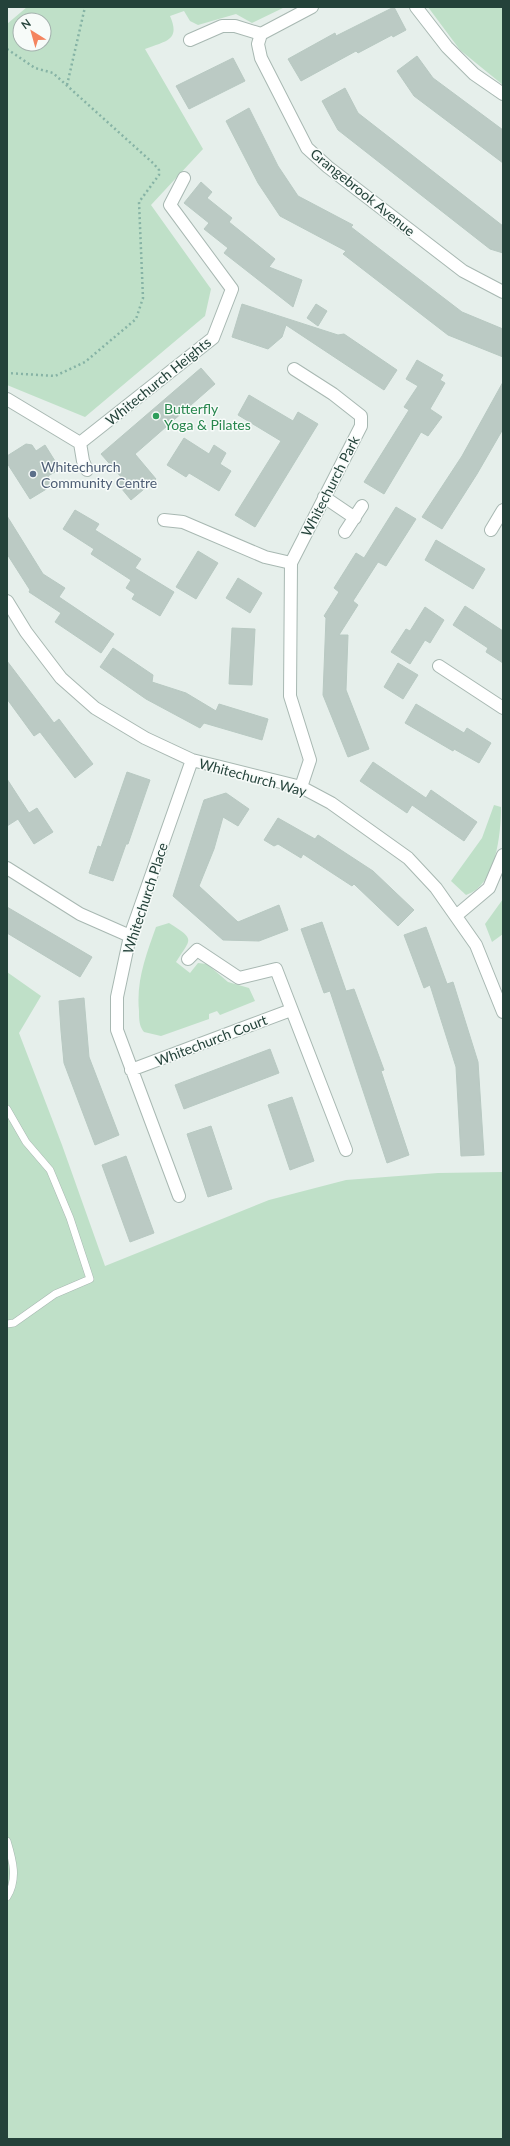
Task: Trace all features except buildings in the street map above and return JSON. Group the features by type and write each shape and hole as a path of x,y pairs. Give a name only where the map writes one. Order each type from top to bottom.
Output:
{"street":[{"path":"190,40 222,26 234,26 261,34 312,7"},
{"path":"416,7 447,47 474,74 503,94"},
{"name":"Grangebrook Avenue","path":"261,34 258,44 261,58 307,148 328,167 463,272 503,292"},
{"name":"Whitechurch Heights","path":"80,443 213,338 232,289 170,205 184,178"},
{"name":"Whitechurch Park","path":"294,369 333,394 361,416 361,426 356,437 291,563 290,696 310,760 301,787"},
{"path":"7,399 80,443 83,461 87,470"},
{"path":"324,497 355,518"},
{"path":"345,532 362,506"},
{"path":"491,530 503,510"},
{"path":"164,520 182,522 264,557 291,563"},
{"name":"Whitechurch Way","path":"7,601 26,632 61,678 95,708 144,738 192,760 301,787 331,803 408,858 436,888 476,945 503,1012"},
{"path":"440,666 503,708"},
{"name":"Whitechurch Place","path":"179,1196 117,1030 116,997 130,936 192,760"},
{"path":"456,915 489,888 503,855"},
{"path":"7,868 80,914 130,936"},
{"path":"188,959 197,950 239,978 276,969 346,1150"},
{"name":"Whitechurch Court","path":"131,1070 291,1010"}],"lane":[{"path":"7,1109 26,1142 50,1170 70,1218 90,1278 55,1294 14,1323 7,1324"},
{"path":"7,1842 15,1874 13,1888 7,1897"}],"path":[{"path":"67,85 85,7"},
{"path":"7,49 35,68 53,73 159,170 159,175 156,182 139,202 143,298 136,319 85,362 55,376 7,373"}],"green space":[{"path":"27,7 285,7 252,23 236,14 198,25 190,21 184,11 170,16 174,31 169,39 165,42 145,49 203,149 151,205 211,289 205,316 85,417 7,385 7,24 12,20 12,52 52,52 52,12 21,12"},
{"path":"428,7 503,7 503,85 460,50"},
{"path":"494,805 501,807 500,831 495,858 484,881 476,890 466,895 451,881 482,838"},
{"path":"503,899 503,934 492,942 485,924"},
{"path":"169,923 184,933 188,940 176,962 190,973 198,963 207,964 228,982 249,988 255,1001 220,1015 217,1011 209,1014 209,1019 161,1036 144,1032 140,1022 138,1000 140,979 156,927"},
{"path":"7,972 41,996 19,1033 62,1145 105,1266 269,1200 346,1180 438,1173 503,1172 503,2139 7,2139"}],"place":[{"name":"Butterfly Yoga & Pilates","path":"156,416"},
{"name":"Whitechurch Community Centre","path":"33,474"}]}
